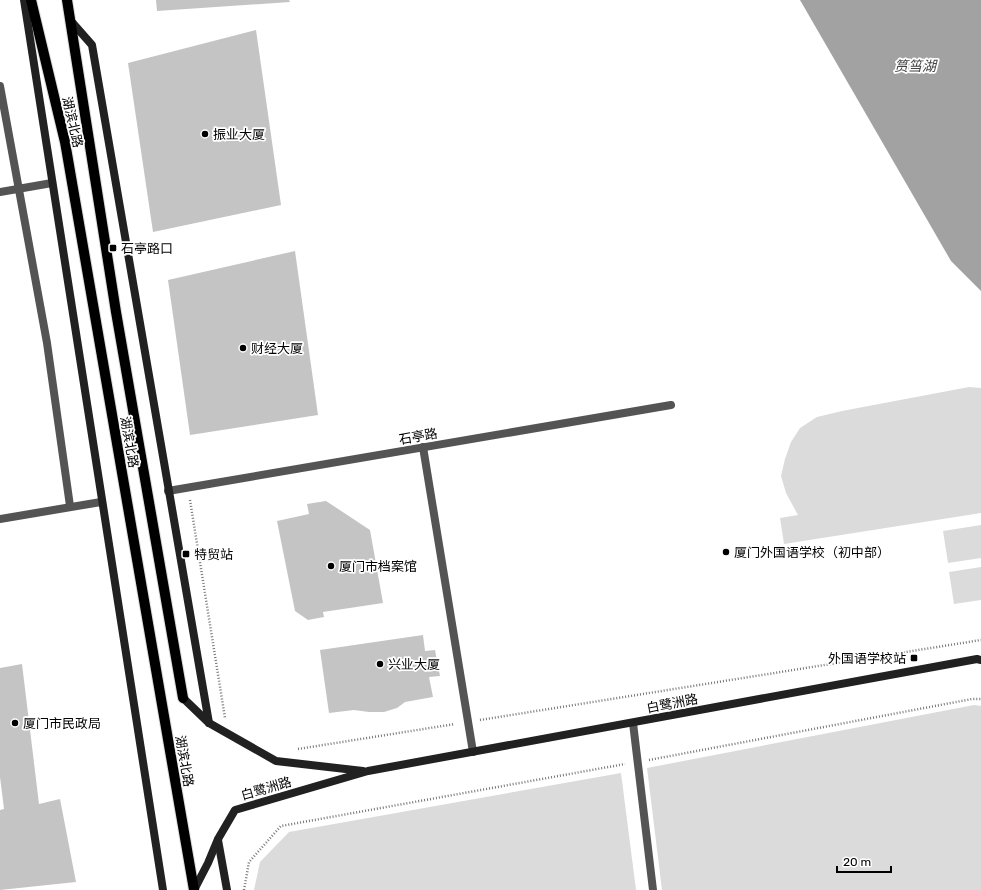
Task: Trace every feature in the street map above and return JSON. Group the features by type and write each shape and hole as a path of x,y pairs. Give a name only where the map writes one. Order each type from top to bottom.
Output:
{"main road":[{"name":"湖滨北路","path":"31,0 65,142 194,890"},
{"name":"湖滨北路","path":"66,0 116,312 183,698"}],"street":[{"path":"24,0 101,502 163,890"},
{"path":"69,19 92,45 209,723"},
{"path":"0,86 47,343 70,506"},
{"path":"0,192 52,183"},
{"name":"石亭路","path":"168,491 671,405"},
{"path":"423,447 473,752"},
{"path":"0,519 70,506 101,502"},
{"name":"白鹭洲路","path":"194,890 208,864 218,839 235,810 368,771 977,659 981,660"},
{"name":"白鹭洲路","path":"183,698 209,723 276,761 368,771"},
{"path":"633,723 653,890"},
{"path":"218,839 227,890"}],"path":[{"path":"188,487 226,720"},
{"path":"292,750 981,640"},
{"path":"244,890 249,862 281,826"}],"shaded area":[{"path":"969,387 981,388 981,513 784,544 780,518 798,515 786,493 781,476 791,442 800,428 817,417"},
{"path":"981,525 981,558 948,563 943,531"},
{"path":"981,567 981,600 954,604 949,572"},
{"path":"974,705 981,706 981,890 662,890 647,768"},
{"path":"621,773 636,890 254,890 260,862 289,832"}],"water":[{"name":"筼筜湖","path":"800,0 981,0 981,291 951,261"}],"building":[{"path":"156,0 289,0 290,2 157,11"},
{"name":"振业大厦","path":"256,30 281,205 153,232 128,63"},
{"name":"财经大厦","path":"295,251 318,415 190,435 168,280"},
{"name":"厦门市档案馆","path":"326,501 370,530 383,603 323,612 324,617 308,620 295,611 277,521 309,514 307,504"},
{"name":"兴业大厦","path":"423,635 425,651 435,650 440,676 429,677 433,697 405,702 397,708 384,712 354,710 329,713 320,650"},
{"name":"厦门市民政局","path":"22,664 39,804 60,799 76,882 0,890 0,810 4,809 0,777 0,668"}],"place":[{"name":"振业大厦","path":"205,134"},
{"name":"石亭路口","path":"113,248"},
{"name":"财经大厦","path":"243,348"},
{"name":"厦门外国语学校（初中部）","path":"726,552"},
{"name":"特贸站","path":"186,554"},
{"name":"厦门市档案馆","path":"331,566"},
{"name":"外国语学校站","path":"914,658"},
{"name":"兴业大厦","path":"380,664"},
{"name":"厦门市民政局","path":"15,723"}]}
